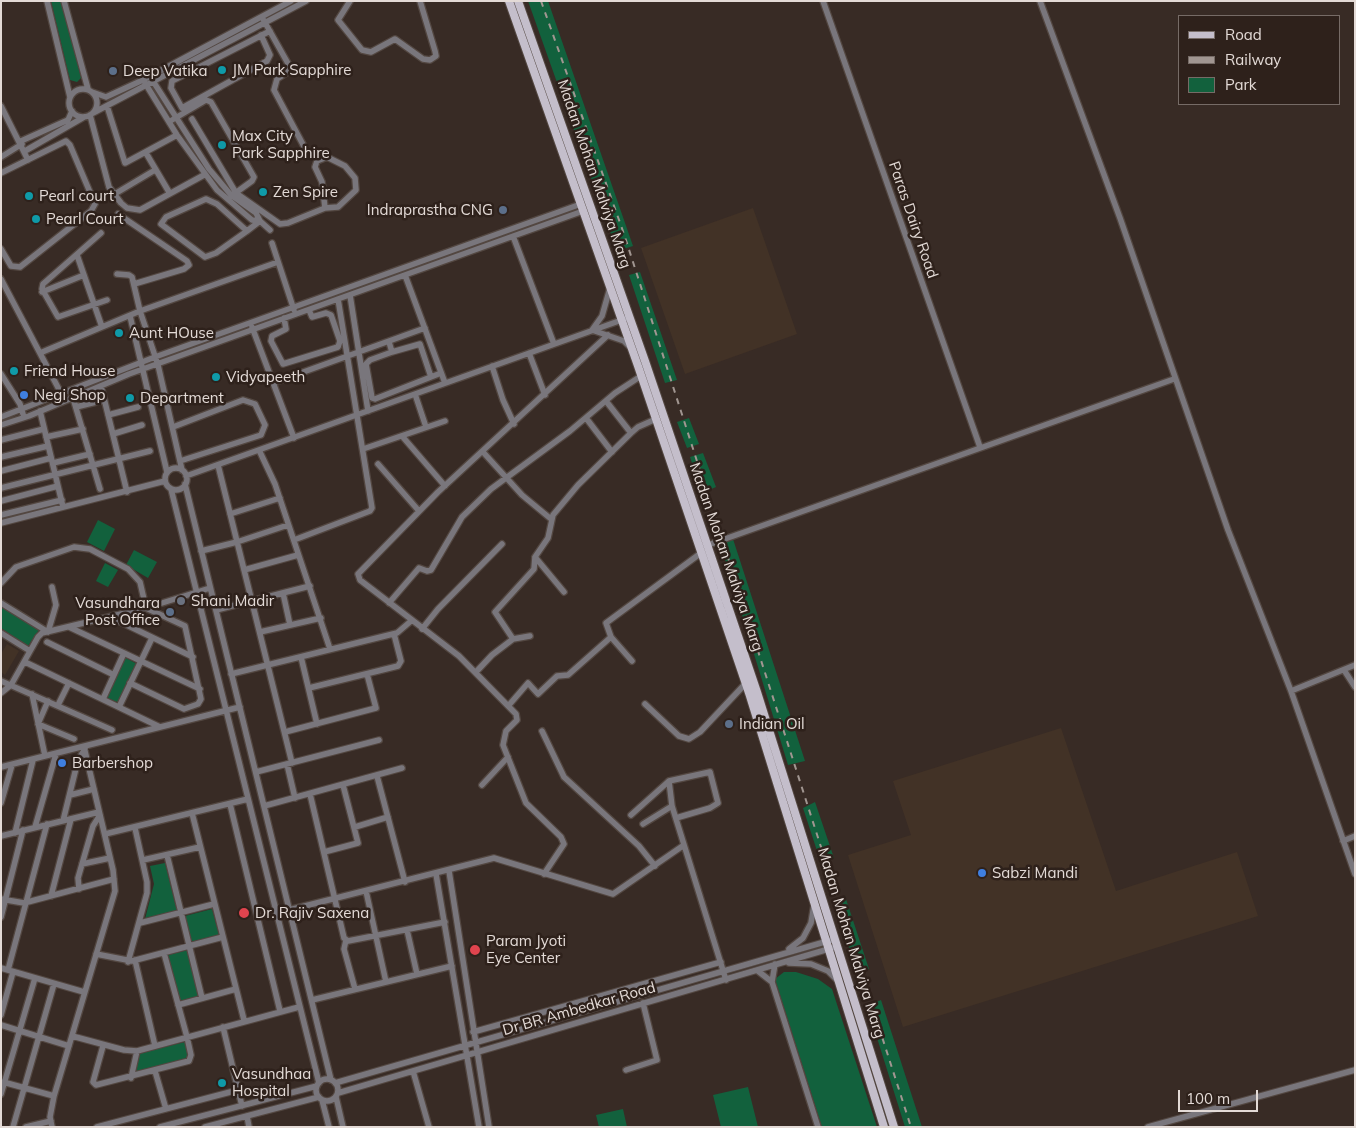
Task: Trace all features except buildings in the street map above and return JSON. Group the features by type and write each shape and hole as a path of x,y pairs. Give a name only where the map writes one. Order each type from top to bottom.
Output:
{"main road":[{"name":"Madan Mohan Malviya Marg","path":"509,1 610,287 626,318 632,348 641,376 746,683 884,1127"},
{"name":"Madan Mohan Malviya Marg","path":"518,1 626,318 708,545 757,692 894,1127"}],"street":[{"path":"1,158 68,120 72,111 47,1"},
{"path":"64,1 90,91 97,102 89,115 105,174 114,195 121,203 136,211 204,174"},
{"path":"264,20 291,1"},
{"path":"70,97 78,89 106,97 145,82 264,20 306,1"},
{"path":"350,1 338,20 362,50 371,52 395,39 423,59 430,60 436,56 436,51 420,1"},
{"name":"Paras Dairy Road","path":"823,1 980,447"},
{"path":"1040,1 1123,227 1174,379 1228,530 1291,690 1355,874"},
{"path":"264,20 290,69 277,79 274,90 308,154"},
{"path":"261,35 270,55 267,61 182,108 171,88 172,81 261,35 270,31"},
{"path":"152,79 209,169 252,220 260,221 270,230"},
{"path":"23,146 107,106 145,82"},
{"path":"145,82 177,135 204,174 232,196 283,224 325,208 334,208 343,203 356,190 357,186 355,178 345,166 327,157 317,161 315,164 322,182 325,208"},
{"path":"169,122 206,100 211,102 254,177 252,181 232,196"},
{"path":"1,106 23,146 28,160"},
{"path":"107,106 123,162 127,163 177,135"},
{"path":"72,111 89,115"},
{"path":"192,119 232,196"},
{"path":"1,173 64,141 69,142 94,201 94,208 20,267 11,266 1,249"},
{"path":"146,153 168,192"},
{"path":"114,195 155,170"},
{"path":"248,231 217,204 206,199 166,217 161,224 205,258 216,253 248,231 260,221"},
{"path":"1,425 158,364 492,244 582,208"},
{"path":"1,417 141,362 489,236 582,208"},
{"path":"118,214 187,261 189,265 184,269 134,284"},
{"path":"101,233 43,284 42,292 58,317 107,300"},
{"path":"489,236 492,244"},
{"path":"513,236 554,344"},
{"path":"272,243 296,314"},
{"path":"77,255 102,327"},
{"path":"40,353 140,311 278,262"},
{"path":"117,274 131,276 140,311 158,364 182,470 186,476 185,484 201,551 289,910 337,1095 343,1127"},
{"path":"42,292 84,275"},
{"path":"405,275 445,383"},
{"path":"1,279 65,401"},
{"path":"374,279 376,286"},
{"path":"592,330 602,316 608,302 610,287"},
{"path":"350,295 368,411"},
{"path":"294,540 372,510 364,449 338,299"},
{"path":"284,318 286,329 271,338 280,362 283,364 338,347 340,341 331,315 326,313 312,317 309,310"},
{"path":"130,316 167,472 165,481 171,489 300,1006 320,1098 329,1127"},
{"path":"186,476 626,318"},
{"path":"250,323 294,438"},
{"path":"273,383 425,328"},
{"path":"592,330 624,341 632,348"},
{"path":"544,874 564,848 563,840 526,803 503,745 504,735 518,718 509,705 476,672 447,646 411,621 360,580 358,574 445,486 608,335"},
{"path":"389,342 392,352"},
{"path":"431,377 420,344 370,360 366,364 372,398 379,398 441,373"},
{"path":"529,353 545,395"},
{"path":"492,366 503,400 514,424"},
{"path":"1,374 25,417"},
{"path":"388,602 420,568 427,571 431,570 462,517 505,477 641,376"},
{"path":"708,545 1174,379"},
{"path":"101,386 127,492"},
{"path":"415,394 426,427"},
{"path":"74,398 100,489"},
{"path":"76,407 104,400"},
{"path":"173,427 243,400 255,404 265,425 261,435 180,461"},
{"path":"606,401 631,433"},
{"path":"108,415 138,407"},
{"path":"40,411 64,507"},
{"path":"586,418 612,452"},
{"path":"513,639 496,612 534,569 535,557 548,538 551,519 578,485 631,433 638,427 656,420"},
{"path":"364,449 445,421"},
{"path":"113,434 142,425"},
{"path":"1,440 44,429"},
{"path":"46,437 83,429"},
{"path":"402,436 445,486"},
{"path":"1,457 48,446"},
{"path":"259,450 280,498 330,649"},
{"path":"1,488 150,451"},
{"path":"483,452 505,477 551,519"},
{"path":"1,471 90,454"},
{"path":"378,464 419,511"},
{"path":"218,465 285,732 295,798"},
{"path":"167,472 176,468 182,470"},
{"path":"1,523 165,481"},
{"path":"171,489 180,489 185,484"},
{"path":"1,500 58,486"},
{"path":"230,514 280,498"},
{"path":"1,515 62,500"},
{"path":"193,516 200,514"},
{"path":"201,551 237,542 288,525"},
{"path":"422,629 438,609 502,544"},
{"path":"1,583 16,567 74,547 86,547 136,576 143,589 146,608"},
{"path":"632,661 611,637 606,626 609,619 701,553"},
{"path":"244,570 298,554"},
{"path":"535,557 564,592"},
{"path":"216,610 310,586"},
{"path":"48,632 56,605 52,587"},
{"path":"1,693 11,685 38,637 68,626 146,608 210,588"},
{"path":"283,593 290,625"},
{"path":"1,602 48,632"},
{"path":"130,683 186,709 200,702 200,689 185,626 146,608"},
{"path":"110,617 193,657"},
{"path":"260,632 321,618"},
{"path":"232,674 394,634 411,621"},
{"path":"68,626 200,689"},
{"path":"1,633 30,651"},
{"path":"309,688 400,665 401,661 394,634"},
{"path":"476,672 492,655 513,639 530,636"},
{"path":"509,705 528,683 538,694 557,676 568,675 611,637"},
{"path":"119,707 152,638"},
{"path":"47,642 114,676"},
{"path":"103,699 124,653"},
{"path":"301,657 317,724"},
{"path":"24,662 160,727"},
{"path":"1291,690 1355,665"},
{"path":"1344,670 1355,687"},
{"path":"285,732 376,708 367,674"},
{"path":"1,681 112,730"},
{"path":"58,705 69,683"},
{"path":"645,704 679,736 689,739 700,732 746,683"},
{"path":"32,694 46,756"},
{"path":"38,724 48,701"},
{"path":"1,768 240,707"},
{"path":"38,724 74,739"},
{"path":"542,731 564,777 639,846 655,866"},
{"path":"256,772 379,740"},
{"path":"26,1127 51,1124 54,1096 114,891 114,878 105,834 84,748"},
{"path":"63,821 78,760 84,748"},
{"path":"35,827 56,754"},
{"path":"482,785 508,757"},
{"path":"15,833 33,760"},
{"path":"1,803 12,765"},
{"path":"264,806 402,768"},
{"path":"631,815 668,781 709,771 719,801 710,808 676,818"},
{"path":"377,776 405,882"},
{"path":"668,781 672,806 726,980"},
{"path":"324,852 358,843 344,785"},
{"path":"70,795 94,790"},
{"path":"310,794 334,898 346,940 344,949 355,989"},
{"path":"105,834 248,799"},
{"path":"230,804 280,1011"},
{"path":"643,824 672,806"},
{"path":"1,836 99,813"},
{"path":"79,889 78,878 93,826 99,813"},
{"path":"192,814 244,1020"},
{"path":"355,827 388,817"},
{"path":"51,896 71,819"},
{"path":"1,1015 47,824"},
{"path":"135,828 143,860 147,893 132,961 155,1046"},
{"path":"1,917 23,830"},
{"path":"1342,841 1355,836"},
{"path":"289,910 449,871 494,858 613,894 684,845"},
{"path":"143,860 200,847"},
{"path":"167,855 202,998"},
{"path":"82,864 110,858"},
{"path":"449,871 489,1127"},
{"path":"436,874 479,1127"},
{"path":"4,900 18,903 28,902 114,878"},
{"path":"366,891 386,982"},
{"path":"140,923 214,904"},
{"path":"781,954 802,938 811,923 814,904"},
{"path":"346,940 444,922"},
{"path":"407,930 417,974"},
{"path":"96,954 132,961 223,937"},
{"path":"827,945 836,943"},
{"name":"Dr BR Ambedkar Road","path":"333,1081 475,1043 781,954 827,945"},
{"name":"Dr BR Ambedkar Road","path":"337,1095 476,1052 758,971 827,945"},
{"path":"103,1046 94,1084 131,1078 189,1061 191,1055 187,1037 164,953"},
{"path":"473,1032 721,962"},
{"path":"783,962 810,964 828,971 837,980"},
{"path":"776,964 772,982 818,1127"},
{"path":"312,1000 452,966"},
{"path":"1,968 84,992"},
{"path":"758,971 772,982"},
{"path":"1,1094 35,978"},
{"path":"13,1127 54,984"},
{"path":"178,1005 236,989"},
{"path":"602,996 608,1014"},
{"path":"626,1070 657,1060 643,1003"},
{"path":"72,1036 103,1046 137,1051 300,1006"},
{"path":"1,1025 69,1046"},
{"path":"224,1026 242,1106"},
{"path":"131,1078 137,1051"},
{"path":"1148,1127 1355,1070"},
{"path":"156,1071 166,1109"},
{"path":"413,1071 429,1127"},
{"path":"160,1127 318,1085 324,1080 333,1081"},
{"path":"3,1082 54,1096"},
{"path":"97,1127 238,1090"},
{"path":"205,1127 320,1098 327,1101 337,1095"},
{"path":"246,1116 249,1127"}],"shaded area":[{"path":"753,208 797,334 685,374 641,248"},
{"path":"7,644 19,651 5,675 1,672 1,654"},
{"name":"Sabzi Mandi","path":"1061,728 1116,891 1237,852 1258,916 903,1027 848,855 911,835 893,781"}],"green space":[{"path":"51,1 62,1 81,78 77,82 70,80"},
{"path":"528,1 548,1 633,246 617,251"},
{"path":"640,272 677,380 665,383 629,275"},
{"path":"689,418 699,444 687,448 677,422"},
{"path":"703,453 716,487 702,493 690,457"},
{"path":"98,520 115,529 104,551 87,542"},
{"path":"733,539 805,761 788,765 720,543"},
{"path":"134,550 157,562 148,578 126,565"},
{"path":"105,563 118,570 108,587 96,581"},
{"path":"1,604 39,630 28,646 1,628"},
{"path":"124,657 137,664 120,703 106,698"},
{"path":"815,802 834,858 826,861 820,860 803,808"},
{"path":"165,863 177,911 145,919 154,884 150,866"},
{"path":"845,896 869,969 857,973 834,901"},
{"path":"212,909 219,935 192,942 185,916"},
{"path":"188,950 200,996 180,1001 168,955"},
{"path":"784,972 796,972 818,979 832,989 877,1127 822,1127 775,979"},
{"path":"881,1000 922,1127 905,1127 867,1006"},
{"path":"185,1042 190,1060 135,1075 140,1053"},
{"path":"748,1087 758,1127 721,1127 713,1095"},
{"path":"623,1109 627,1127 599,1127 596,1115"}],"railway":[{"path":"541,1 624,234 911,1127"}],"place":[{"name":"JM Park Sapphire","path":"222,70"},
{"name":"Deep Vatika","path":"113,71"},
{"name":"Max City Park Sapphire","path":"222,145"},
{"name":"Zen Spire","path":"263,192"},
{"name":"Pearl court","path":"29,196"},
{"name":"Indraprastha CNG","path":"503,210"},
{"name":"Pearl Court","path":"36,219"},
{"name":"Aunt HOuse","path":"119,333"},
{"name":"Friend House","path":"14,371"},
{"name":"Vidyapeeth","path":"216,377"},
{"name":"Negi Shop","path":"24,395"},
{"name":"Department","path":"130,398"},
{"name":"Shani Madir","path":"181,601"},
{"name":"Vasundhara Post Office","path":"170,612"},
{"name":"Indian Oil","path":"729,724"},
{"name":"Barbershop","path":"62,763"},
{"name":"Sabzi Mandi","path":"982,873"},
{"name":"Dr. Rajiv Saxena","path":"244,913"},
{"name":"Param Jyoti Eye Center","path":"475,950"},
{"name":"Vasundhaa Hospital","path":"222,1083"}]}
